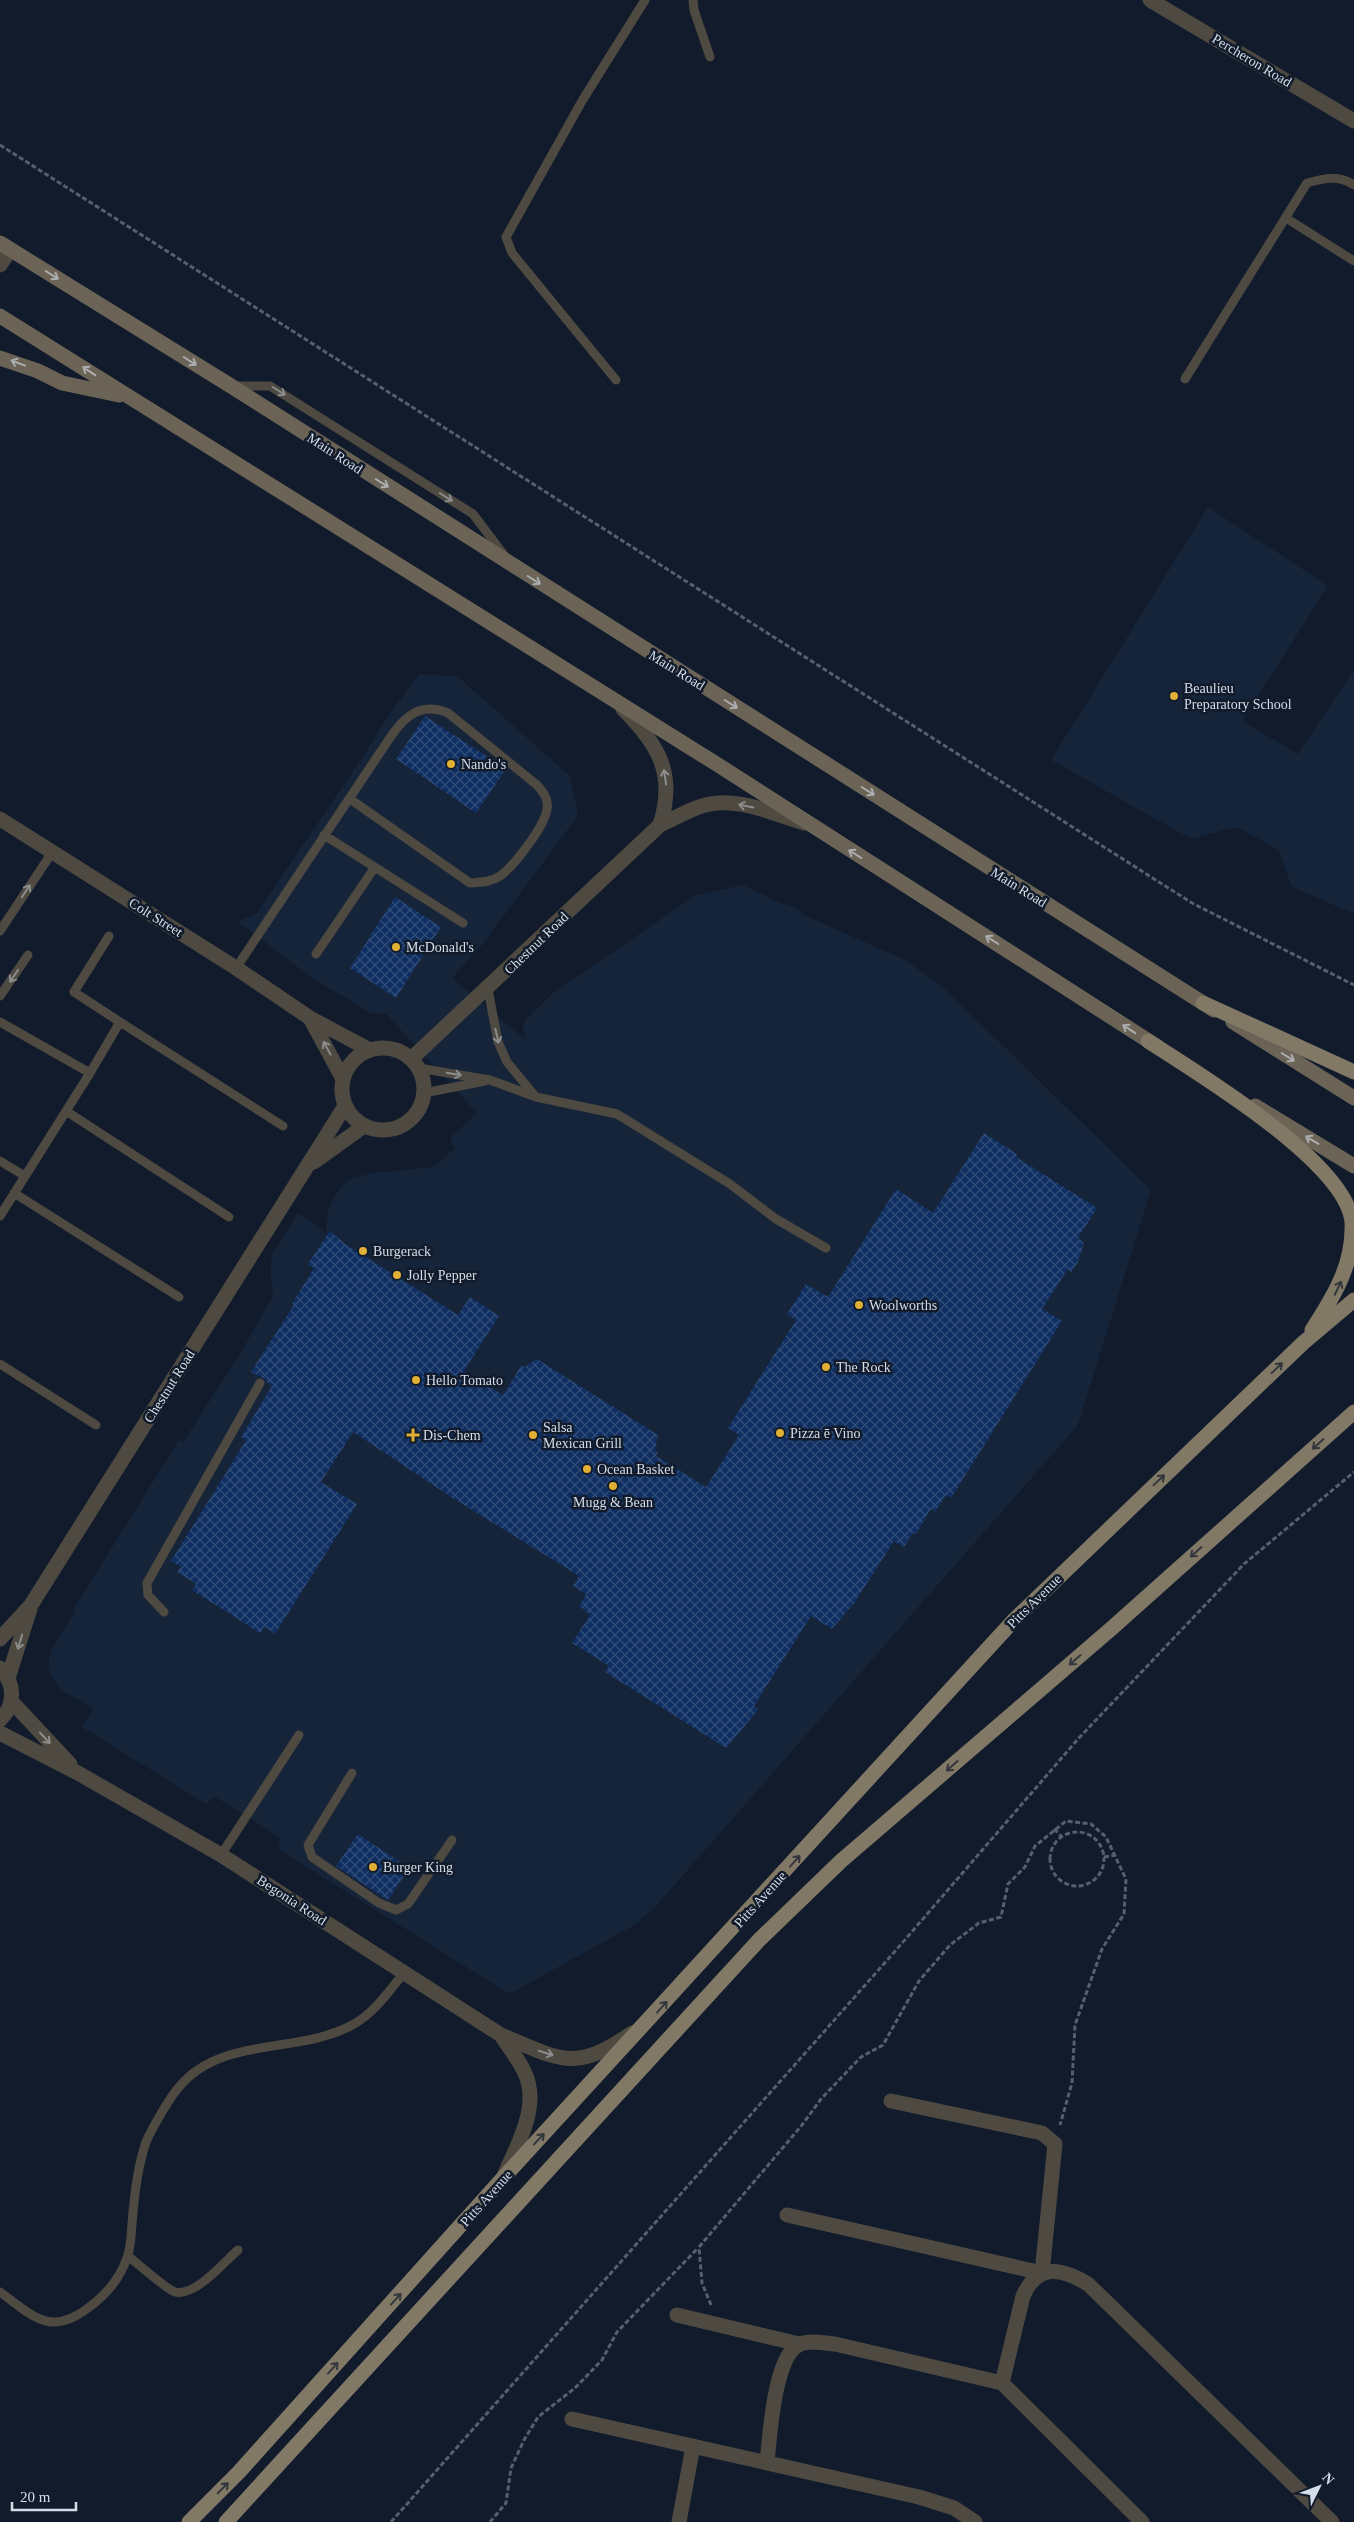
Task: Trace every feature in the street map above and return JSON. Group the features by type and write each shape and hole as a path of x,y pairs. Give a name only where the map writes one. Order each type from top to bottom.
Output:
{"main road":[{"name":"Main Road","path":"5,246 231,386 1354,1098"},
{"path":"0,316 616,701 1248,1106 1324,1170 1343,1194 1352,1220 1350,1263 1336,1293 1303,1344"},
{"path":"0,358 38,371 62,383 130,398"},
{"path":"1202,1003 1354,1072"},
{"path":"1148,1041 1354,1166"},
{"name":"Pitts Avenue","path":"189,2522 239,2472 503,2178 1013,1621 1303,1344 1354,1300"},
{"name":"Pitts Avenue","path":"226,2522 759,1940 841,1862 1112,1628 1354,1412"}],"street":[{"name":"Percheron Road","path":"1150,0 1354,121"},
{"path":"0,265 5,246"},
{"path":"616,701 644,730 661,757 667,781 666,806 660,825"},
{"name":"Chestnut Road","path":"415,1064 488,989 660,825 704,805 721,803 744,805 809,825"},
{"name":"Colt Street","path":"0,819 236,968 310,1018 370,1050"},
{"name":"Colt Street","path":"310,1018 343,1079"},
{"path":"384,1048 397,1051 415,1064 423,1080 424,1093 420,1106 413,1117 402,1126 390,1130 377,1130 364,1126 353,1118 345,1106 342,1092 343,1079 348,1066 358,1056 370,1050 384,1048"},
{"name":"Chestnut Road","path":"4,1673 31,1605 345,1106"},
{"name":"Chestnut Road","path":"307,1167 364,1126"},
{"name":"Chestnut Road","path":"0,1638 31,1605"},
{"path":"0,1720 6,1714 12,1702 12,1690 4,1673"},
{"name":"Begonia Road","path":"12,1702 78,1773"},
{"name":"Begonia Road","path":"0,1733 78,1773 221,1855 501,2035"},
{"path":"501,2035 556,2057 571,2060 585,2059 611,2047 647,2022"},
{"path":"501,2035 525,2073 530,2093 529,2111 522,2136 503,2178"},
{"path":"891,2101 1042,2133 1055,2144 1042,2273 1029,2283 1023,2296 1002,2383"},
{"path":"787,2215 1042,2273 1061,2272 1074,2276 1088,2284 1332,2522"},
{"path":"677,2315 799,2344 813,2342 835,2344 1002,2383 1142,2522"},
{"path":"767,2462 781,2371 789,2353 799,2344"},
{"path":"572,2420 767,2462 938,2502 954,2508 975,2522"},
{"path":"679,2522 693,2446"}],"lane":[{"path":"616,380 512,253 506,237 582,101 644,0"},
{"path":"693,0 694,10 710,57"},
{"path":"1185,379 1307,184 1328,177 1344,179 1354,185"},
{"path":"1286,218 1354,261"},
{"path":"231,386 270,386 473,514 513,566"},
{"path":"236,968 394,732 414,712 430,708 448,713 537,785 546,796 547,810 538,828 515,861 500,876 486,882 470,883 350,799"},
{"path":"324,835 463,923"},
{"path":"0,931 53,852"},
{"path":"316,954 375,867"},
{"path":"109,936 74,992 283,1126"},
{"path":"0,996 28,955"},
{"path":"488,989 498,1042 507,1062 536,1097"},
{"path":"0,1022 90,1073"},
{"path":"0,1216 120,1022"},
{"path":"415,1064 490,1080 536,1097 617,1114 730,1184 776,1219 826,1248"},
{"path":"424,1093 490,1080"},
{"path":"66,1111 229,1217"},
{"path":"0,1161 25,1176"},
{"path":"14,1193 179,1297"},
{"path":"0,1364 96,1426"},
{"path":"164,1612 148,1595 147,1584 260,1383"},
{"path":"221,1855 299,1735"},
{"path":"352,1773 308,1845 312,1857 379,1903 396,1910 408,1904 452,1840"},
{"path":"0,2292 33,2316 53,2324 72,2320 102,2297 119,2276 128,2256 136,2185 146,2141 178,2087 200,2068 226,2056 329,2034 354,2024 372,2010 404,1973"},
{"path":"128,2256 173,2292 187,2292 199,2285 238,2250"}],"path":[{"path":"0,145 1192,903 1354,985"},
{"path":"391,2522 898,1949 1078,1739 1244,1564 1354,1472"},
{"path":"490,2522 506,2503 511,2468 524,2440 538,2418 575,2388 602,2360 617,2332 699,2247 802,2125 821,2099 862,2057 883,2045 919,1981 950,1945 979,1923 1002,1917 1008,1884 1025,1867 1035,1846 1066,1821 1090,1824 1106,1836 1126,1879 1124,1914 1102,1949 1075,2024 1072,2083 1055,2144"},
{"path":"1054,1829 1062,1837"},
{"path":"1070,1833 1089,1835 1097,1840 1104,1857 1104,1867 1093,1882 1075,1886 1066,1884 1053,1871 1050,1862 1055,1844 1062,1837 1070,1833"},
{"path":"1104,1857 1116,1855"},
{"path":"699,2247 702,2283 718,2325"}],"shaded area":[{"name":"Beaulieu Preparatory School","path":"1208,507 1328,586 1242,721 1298,754 1354,670 1354,914 1291,886 1279,850 1237,827 1191,839 1051,760"},
{"path":"419,674 457,676 569,775 578,812 577,817 482,945 452,978 525,1039 523,1028 525,1020 552,994 696,895 743,885 776,901 793,906 804,915 905,960 943,987 1151,1190 1078,1425 656,1906 636,1924 513,1992 506,1992 278,1849 280,1838 215,1797 206,1804 82,1727 93,1709 60,1689 51,1676 48,1667 51,1650 75,1611 73,1610 179,1440 183,1442 240,1354 273,1295 270,1274 272,1254 298,1213 326,1233 328,1210 333,1198 343,1185 351,1179 372,1173 433,1167 455,1148 451,1137 477,1113 386,1014 371,1013 315,980 238,922 257,913 391,712"}],"building":[{"name":"Nando's","path":"425,716 506,769 476,813 396,759"},
{"name":"McDonald's","path":"395,897 441,927 396,998 350,968"},
{"path":"984,1133 1017,1154 1016,1157 1097,1208 1078,1238 1084,1243 1078,1262 1071,1272 1068,1269 1042,1309 1062,1321 951,1498 946,1495 935,1512 931,1509 916,1534 913,1533 904,1547 894,1541 855,1602 832,1629 811,1616 754,1706 759,1709 726,1748 605,1672 609,1666 572,1643 590,1615 579,1606 586,1594 573,1586 579,1576 448,1495 353,1432 321,1482 357,1504 275,1634 265,1627 260,1633 192,1590 196,1584 177,1572 181,1567 171,1561 246,1440 241,1437 272,1386 263,1378 251,1372 294,1305 292,1304 314,1268 308,1264 330,1231 345,1244 458,1315 470,1297 499,1316 464,1371 503,1395 521,1366 524,1367 537,1359 658,1435 655,1450 658,1452 656,1456 706,1487 739,1435 728,1428 796,1320 787,1314 806,1284 828,1297 896,1189 933,1213"},
{"name":"Burger King","path":"358,1834 409,1868 388,1900 336,1866"}],"place":[{"name":"Beaulieu Preparatory School","path":"1174,696"},
{"name":"Nando's","path":"451,764"},
{"name":"McDonald's","path":"396,947"},
{"name":"Burgerack","path":"363,1251"},
{"name":"Jolly Pepper","path":"397,1275"},
{"name":"Woolworths","path":"859,1305"},
{"name":"The Rock","path":"826,1367"},
{"name":"Hello Tomato","path":"416,1380"},
{"name":"Pizza ē Vino","path":"780,1433"},
{"name":"Dis-Chem","path":"413,1435"},
{"name":"Salsa Mexican Grill","path":"533,1435"},
{"name":"Ocean Basket","path":"587,1469"},
{"name":"Mugg & Bean","path":"613,1486"},
{"name":"Burger King","path":"373,1867"}]}
